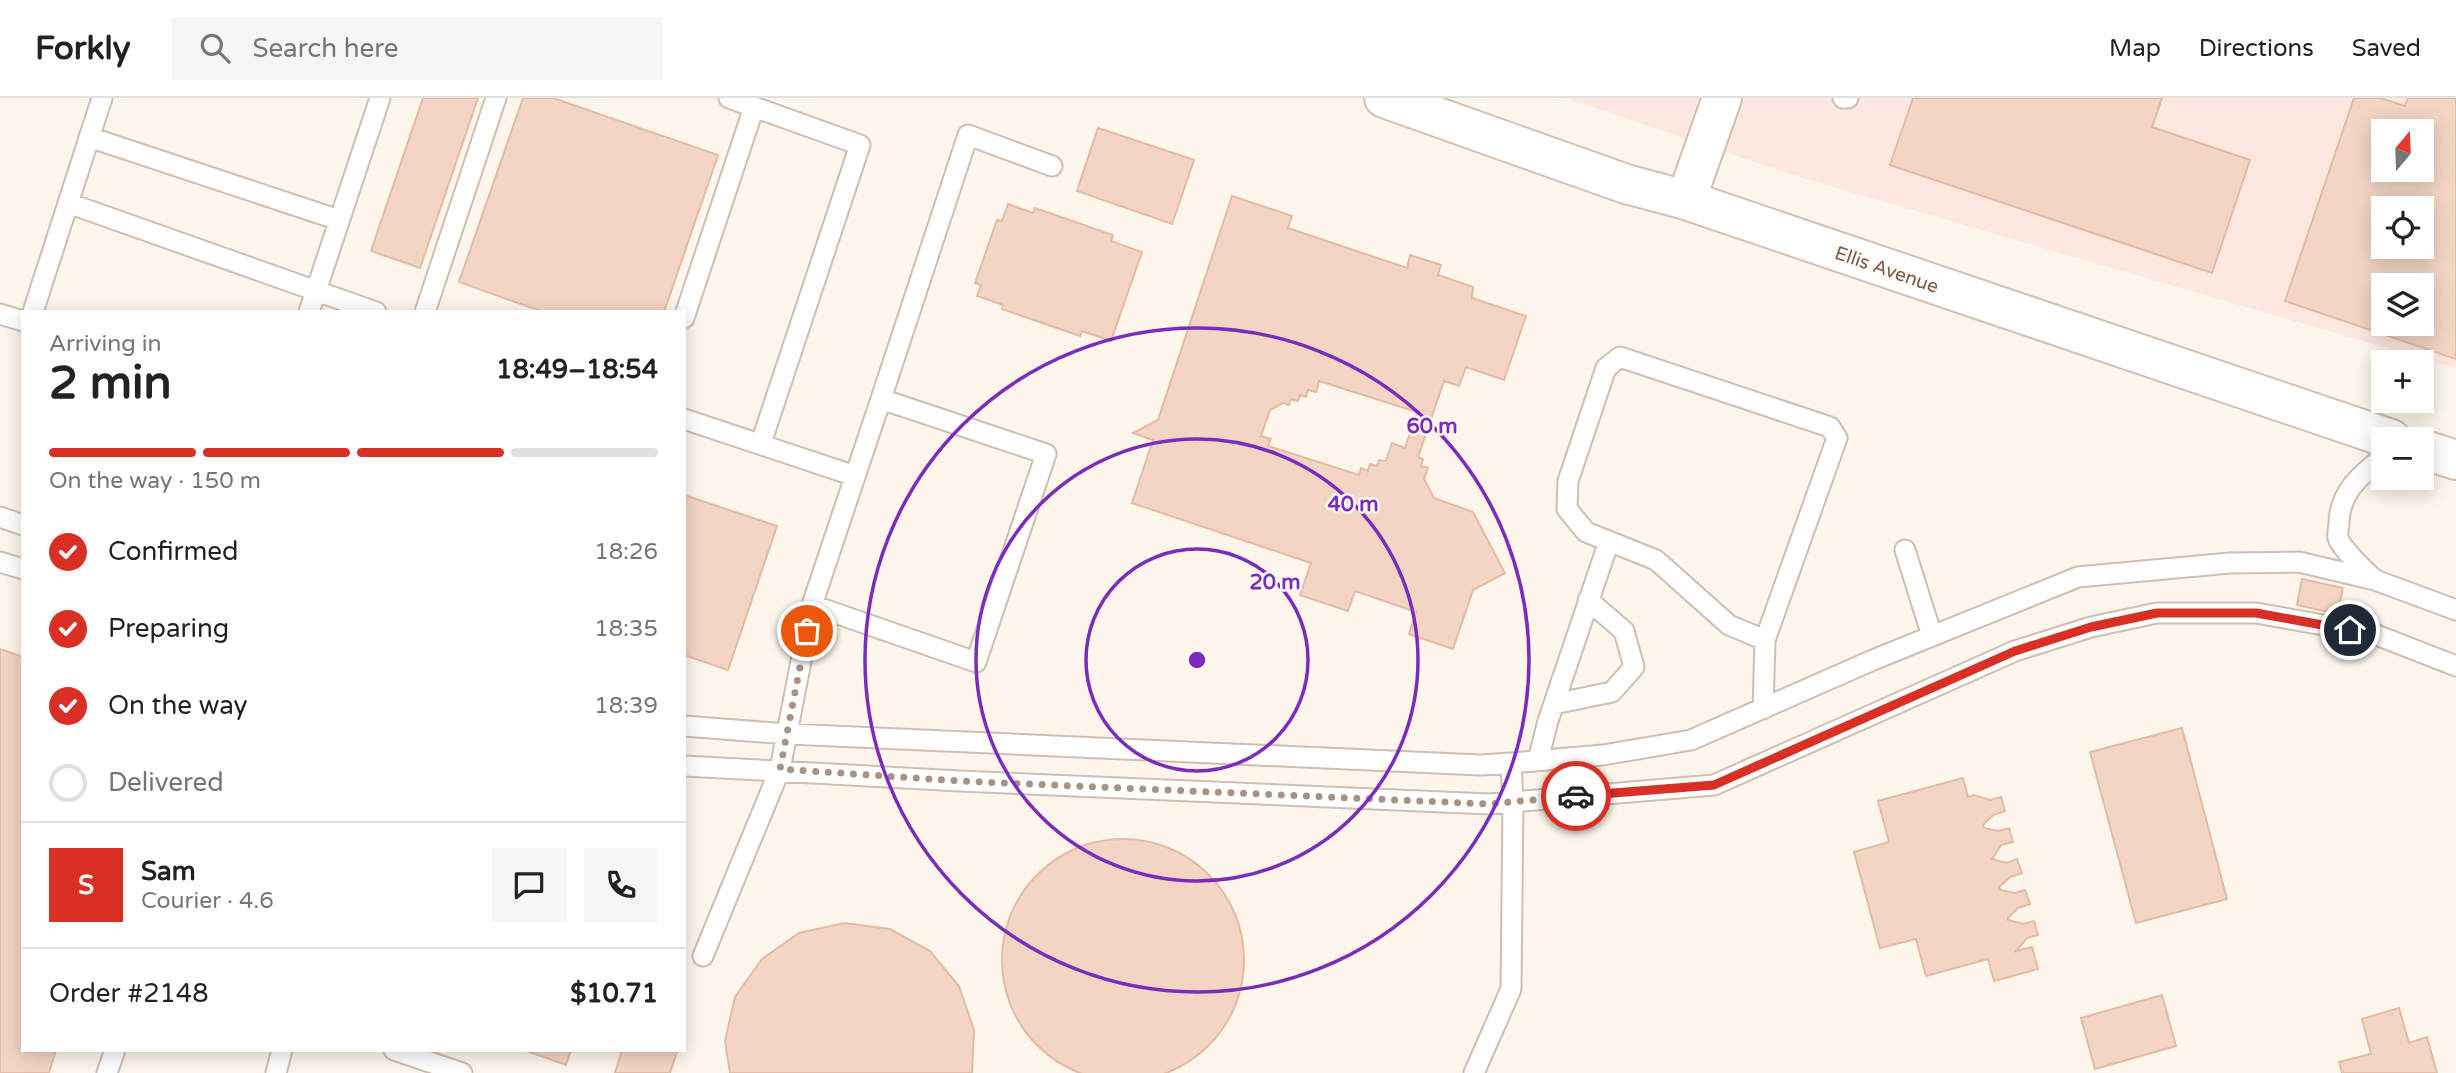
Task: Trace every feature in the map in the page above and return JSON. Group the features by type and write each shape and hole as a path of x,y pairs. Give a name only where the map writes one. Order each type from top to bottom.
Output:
{"main road":[{"name":"Ellis Avenue","path":"1384,98 1626,184 1686,200 2371,432"},
{"path":"1686,200 1723,98"},
{"path":"2434,453 2456,460"}],"lane":[{"path":"34,310 102,98"},
{"path":"310,310 380,98"},
{"path":"426,310 496,98"},
{"path":"729,98 860,145 761,443"},
{"path":"686,312 754,107"},
{"path":"703,956 780,769 812,605 968,135 1052,166"},
{"path":"89,138 339,220"},
{"path":"68,203 370,310"},
{"path":"0,314 21,320"},
{"path":"1763,709 1765,640 1836,438 1830,426 1620,357 1606,368 1568,481 1567,509 1586,532 1656,560 1729,625 1765,640"},
{"path":"812,605 976,662 1046,454 881,398"},
{"path":"686,420 855,477"},
{"path":"2371,466 2352,484 2339,508 2338,538 2375,580"},
{"path":"0,517 21,524"},
{"path":"1538,760 1609,541"},
{"path":"1905,550 1932,636"},
{"path":"0,562 21,568"},
{"path":"686,726 788,734 1466,764 1511,763 1603,755 1691,740 1932,636 2078,577 2230,563 2298,562 2375,580 2456,610"},
{"path":"1554,704 1612,692 1634,667 1624,631 1588,600"},
{"path":"686,766 780,769 974,782 1489,804 1714,785 2015,651 2091,627 2157,613 2209,611 2269,615 2374,634 2456,666"},
{"path":"1475,1073 1511,989 1511,763"},
{"path":"107,1073 114,1052"},
{"path":"276,1073 281,1052"},
{"path":"400,1052 462,1073"}],"shaded area":[{"path":"1565,98 2456,98 2456,368 2434,362 2434,350 2394,350 1806,179"}],"building":[{"path":"423,98 478,98 420,268 371,251"},
{"path":"523,98 553,98 718,155 665,310 537,310 459,282"},
{"path":"1913,98 2162,98 2152,127 2250,160 2212,273 1890,165"},
{"path":"2354,98 2380,98 2405,106 2408,98 2456,98 2456,359 2388,336 2434,336 2434,273 2371,273 2371,330 2285,301"},
{"path":"1098,128 1194,160 1172,224 1077,191"},
{"path":"1232,196 1292,216 1288,228 1407,268 1410,255 1441,265 1438,275 1473,287 1472,298 1526,316 1504,380 1466,367 1459,386 1444,381 1418,457 1423,459 1421,466 1428,468 1424,479 1434,498 1473,512 1505,573 1473,590 1453,649 1409,634 1416,612 1355,591 1348,611 1300,595 1311,563 1132,503 1153,440 1133,433 1158,420","holes":["1319,381 1417,412 1405,448 1392,443 1386,461 1379,460 1377,466 1370,464 1368,471 1361,468 1359,475 1268,446 1271,439 1261,436 1270,410 1283,403 1289,405 1291,399 1298,401 1300,395 1306,397 1308,390 1316,392"]},
{"path":"1008,204 1033,213 1035,208 1113,235 1111,241 1142,252 1111,341 1082,331 1080,336 1002,309 1003,305 977,296 981,285 975,283 997,220 1002,221"},
{"path":"686,496 777,526 728,670 686,656"},
{"path":"2302,579 2343,588 2337,614 2297,605"},
{"path":"0,649 21,656 21,1052 55,1052 49,1073 0,1073"},
{"path":"2182,728 2227,899 2136,923 2090,752"},
{"path":"1963,778 1968,797 1974,795 1990,800 2001,797 2005,811 1993,815 1983,825 1984,828 1998,831 2009,828 2013,842 2001,845 1992,859 2007,863 2017,859 2022,873 2010,877 1999,887 2001,890 2015,893 2025,890 2030,904 2018,908 2008,920 2023,924 2034,921 2038,935 2027,938 2016,951 2032,947 2038,969 1994,981 1988,959 1926,976 1916,939 1880,948 1854,852 1889,842 1878,801"},
{"path":"1099,841 1147,841 1180,853 1200,867 1230,903 1239,925 1243,948 1242,984 1230,1017 1200,1053 1180,1067 1164,1074 1082,1074 1066,1067 1030,1037 1016,1017 1004,984 1004,936 1016,903 1046,867 1066,853"},
{"path":"844,923 890,929 930,951 959,986 974,1030 972,1073 730,1073 725,1041 735,997 762,959 799,933"},
{"path":"2162,995 2176,1046 2095,1069 2081,1018"},
{"path":"2399,1008 2409,1043 2427,1037 2437,1073 2342,1073 2339,1062 2371,1054 2362,1019"},
{"path":"530,1052 570,1052 566,1065"},
{"path":"621,1052 677,1052 670,1073 615,1073"}],"way so far":[{"path":"807,631 780,769 960,781 1489,804 1576,796"}],"route":[{"path":"1576,796 1714,785 2015,651 2091,627 2157,613 2209,611 2256,613 2350,630"}]}
